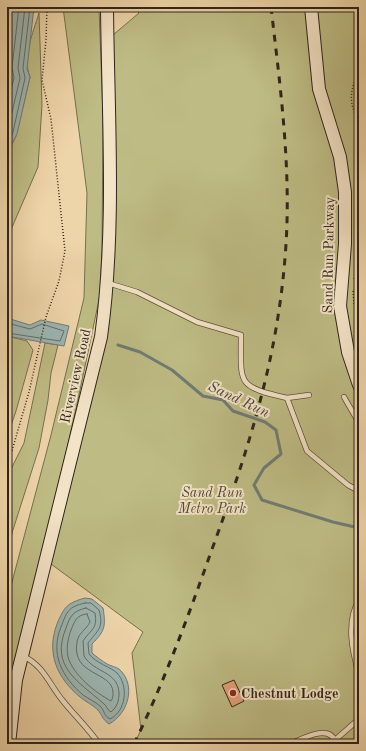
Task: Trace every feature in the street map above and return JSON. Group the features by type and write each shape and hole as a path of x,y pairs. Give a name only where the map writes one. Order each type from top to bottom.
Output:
{"main road":[{"name":"Riverview Road","path":"9,744 16,680 100,336 107,283 109,236 107,7"},
{"name":"Sand Run Parkway","path":"311,7 319,89 340,156 345,192 345,244 340,306 348,352 358,390"}],"lane":[{"path":"107,283 137,292 197,322 241,335 241,375 249,387 287,398 308,395"},
{"path":"344,397 359,423"},
{"path":"287,398 307,451 348,485 359,491"},
{"path":"359,600 354,614 351,631 352,648 359,674"},
{"path":"23,656 35,662 40,667 63,701 99,744"},
{"path":"290,744 319,732 329,735 335,742 359,719"}],"path":[{"path":"7,468 38,353 46,317 59,281 65,251 51,119 42,80 46,40 47,7"},
{"path":"359,14 356,22 359,38"},
{"path":"359,68 352,84 350,100 353,111 359,123"},
{"path":"354,279 359,254"},
{"path":"352,286 354,304 359,314"},
{"path":"358,390 359,399"}],"green space":[{"path":"63,7 99,7 103,118 102,249 100,295 76,409 7,709 7,601 51,435 84,298 87,193"},
{"name":"Sand Run Metro Park","path":"133,7 359,7 359,744 134,744 141,730 132,653 143,632 47,561 105,303 107,40 139,13"},
{"path":"39,13 42,105 38,167 7,239 7,154 16,136 30,77 27,61 29,45"},
{"path":"7,336 27,341 33,350 7,437"},
{"path":"45,343 58,345 51,373 48,400 39,448 12,533 7,561 7,501 11,469 24,443"}],"water":[{"path":"7,7 34,7 27,69 30,77 17,134 7,154"},
{"path":"7,318 30,325 41,320 69,326 64,346 7,336"},
{"path":"85,598 92,599 103,608 104,614 104,628 92,644 92,653 107,664 119,669 125,676 128,683 128,699 125,706 116,719 109,724 103,719 98,710 80,697 65,682 53,655 54,635 62,613 70,604"}],"building":[{"name":"Chestnut Lodge","path":"234,680 244,701 232,707 222,685"}],"waterway":[{"name":"Sand Run","path":"118,345 140,352 172,370 203,396 223,400 233,411 265,422 276,430 281,454 264,468 254,485 262,500 333,522 359,528"}],"railway":[{"path":"134,744 175,649 238,476 260,401 277,325 286,244 287,185 284,125 271,7"}],"place":[{"name":"Chestnut Lodge","path":"233,693"}]}
